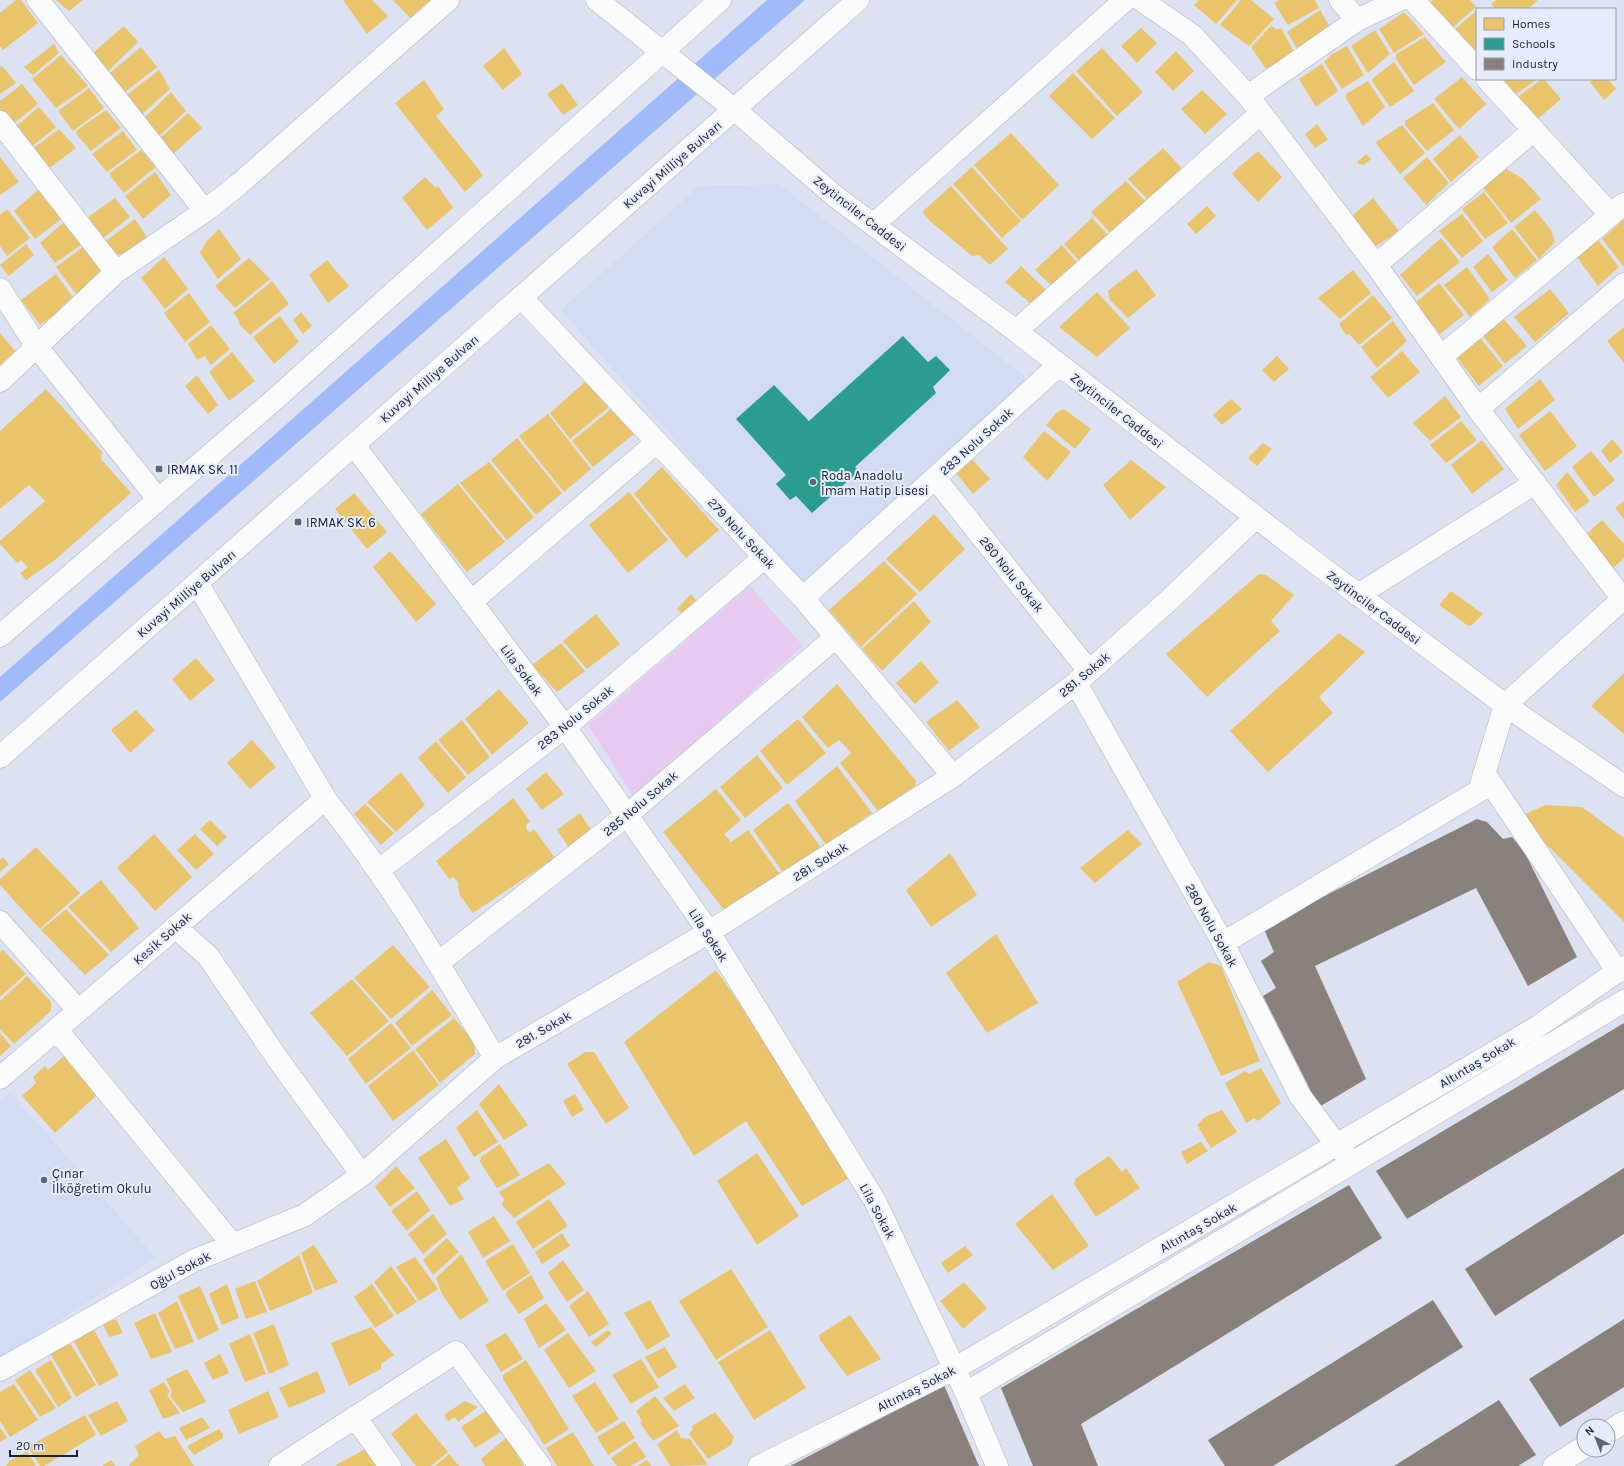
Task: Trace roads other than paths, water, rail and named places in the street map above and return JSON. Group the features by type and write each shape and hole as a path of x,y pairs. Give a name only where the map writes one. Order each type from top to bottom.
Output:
{"street":[{"path":"38,0 205,211"},
{"path":"0,381 37,348 116,272 205,211 238,185 448,0"},
{"name":"Zeytinciler Caddesi","path":"597,0 707,86 836,197 1016,331 1256,517 1505,705 1624,786"},
{"path":"0,636 280,394 720,0"},
{"name":"Kuvayi Milliye Bulvarı","path":"0,757 858,0"},
{"path":"873,225 1126,0"},
{"path":"1141,0 1192,35 1248,96 1376,265 1478,409 1624,598 1505,705 1478,791 1223,943"},
{"path":"1340,0 1357,20"},
{"path":"1248,96 1357,20 1399,0"},
{"path":"1413,0 1476,68"},
{"path":"1441,357 1617,209 1534,130 1488,80"},
{"path":"1016,331 1261,113"},
{"path":"0,122 116,272"},
{"path":"1376,265 1534,130"},
{"path":"1478,409 1624,284"},
{"path":"0,289 37,348 158,499"},
{"name":"279 Nolu Sokak","path":"521,297 803,598 953,776"},
{"name":"283 Nolu Sokak","path":"803,598 1059,365"},
{"path":"471,602 657,442"},
{"name":"Lila Sokak","path":"354,444 565,727 709,932 874,1201 966,1393 997,1466"},
{"name":"280 Nolu Sokak","path":"935,478 1082,677 1223,943 1300,1096 1336,1144 1353,1162"},
{"path":"1358,595 1535,483"},
{"name":"281. Sokak","path":"362,1175 495,1058 709,932 953,776 1082,677 1168,600 1256,517"},
{"name":"283 Nolu Sokak","path":"379,870 565,727 765,557"},
{"path":"197,583 327,801 379,870 438,963 495,1058"},
{"name":"285 Nolu Sokak","path":"438,963 627,816 836,637"},
{"path":"1484,773 1621,970"},
{"name":"Kesik Sokak","path":"0,1078 175,927 327,801"},
{"path":"0,922 78,1010"},
{"path":"175,927 208,956 277,1058 362,1175"},
{"name":"Altıntaş Sokak","path":"760,1466 954,1369 1534,1029 1621,970"},
{"name":"Altıntaş Sokak","path":"966,1393 1624,1001"},
{"path":"57,1030 232,1244"},
{"name":"Oğul Sokak","path":"0,1370 193,1261 232,1244 305,1216 362,1175"},
{"path":"280,1466 456,1352 540,1466"},
{"path":"355,1417 390,1466"},
{"path":"1554,1466 1576,1452"}],"water":[{"path":"767,0 805,0 0,702 0,677"}],"place":[{"name":"IRMAK SK. 11","path":"159,469"},
{"name":"Roda Anadolu İmam Hatip Lisesi","path":"813,482"},
{"name":"IRMAK SK. 6","path":"298,522"},
{"name":"Çınar İlköğretim Okulu","path":"44,1180"}]}
